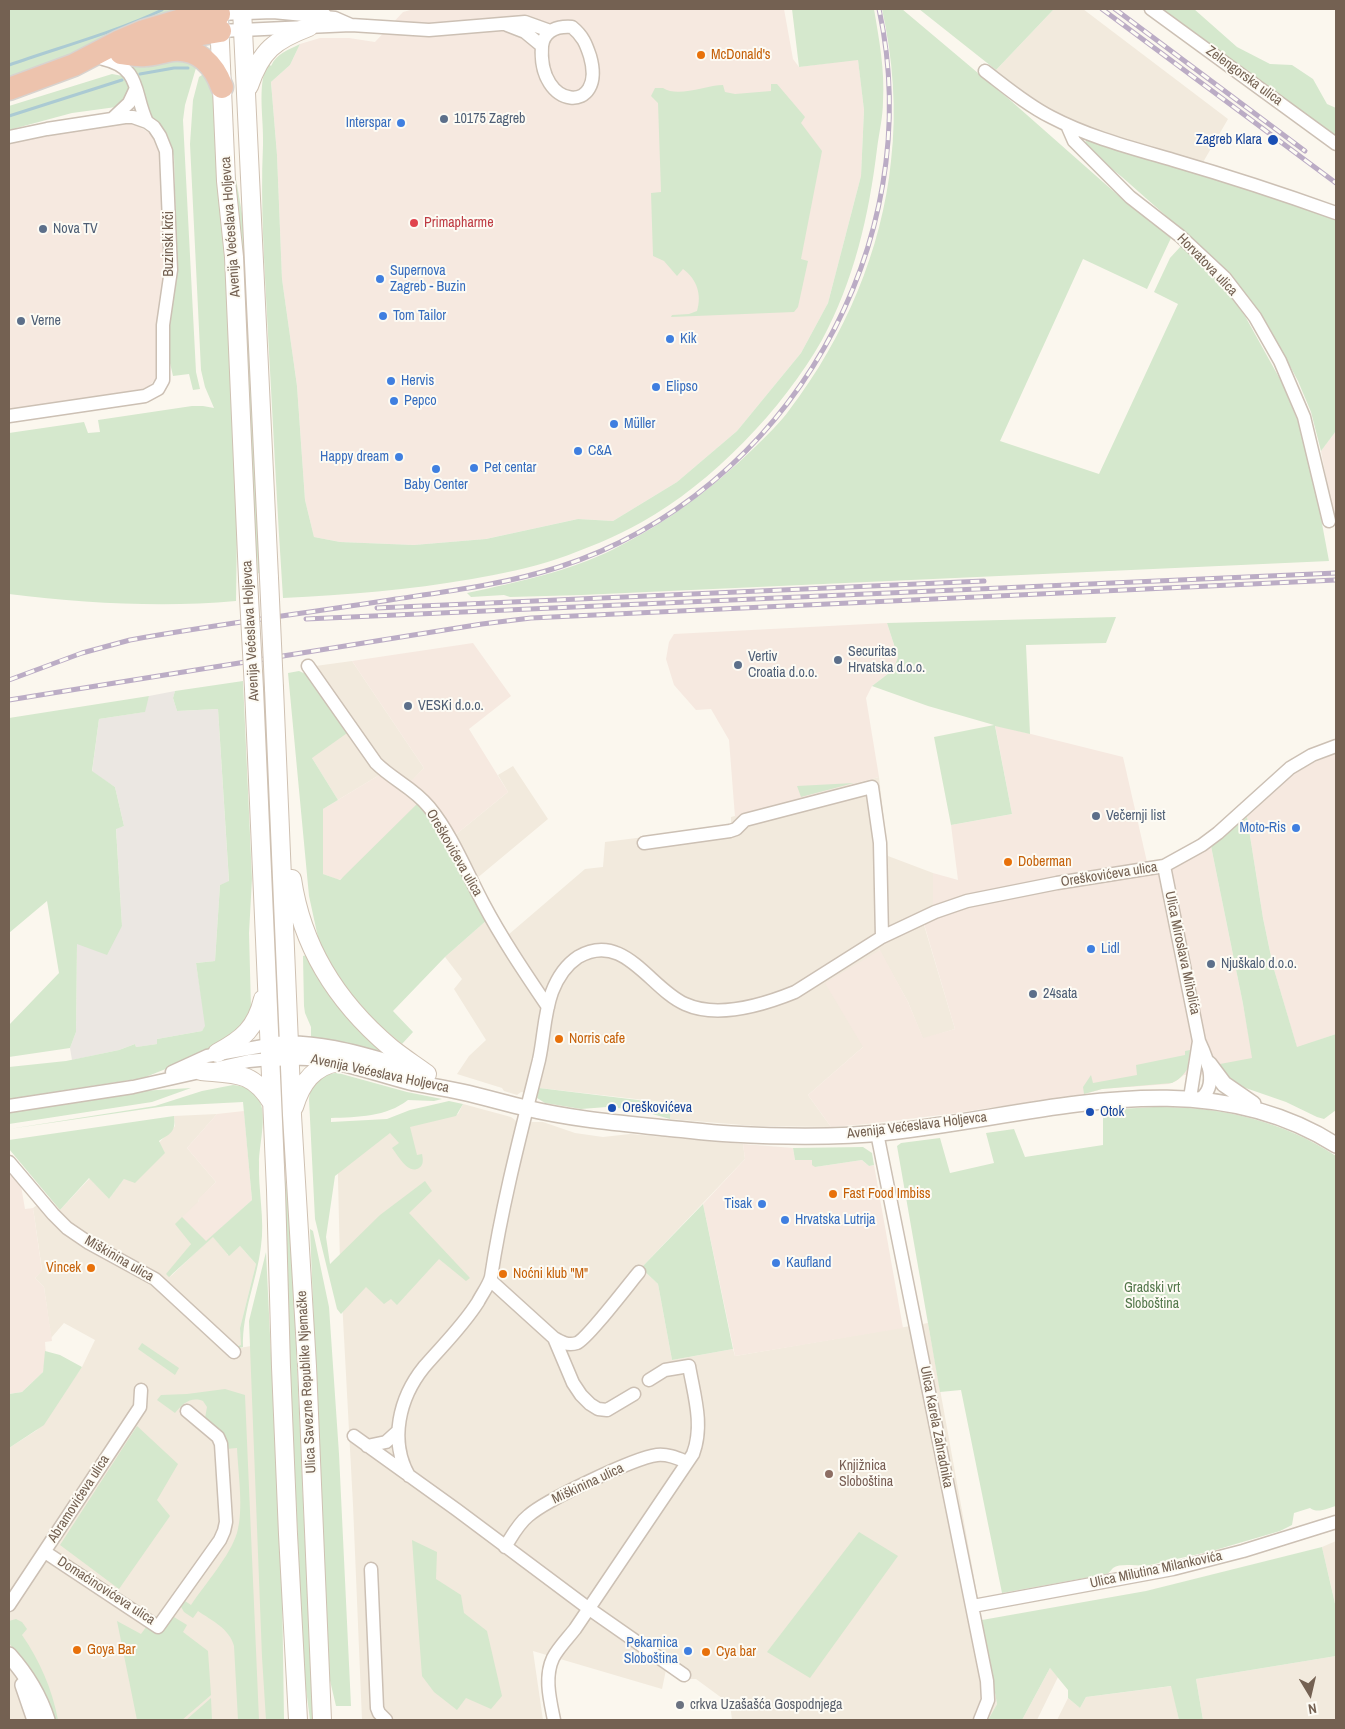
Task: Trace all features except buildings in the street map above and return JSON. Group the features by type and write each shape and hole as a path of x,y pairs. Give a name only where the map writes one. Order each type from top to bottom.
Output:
{"highway":[{"path":"158,27 186,9"},
{"path":"74,65 118,42 158,27 181,20 219,18"},
{"path":"9,89 74,65 165,40 219,18"},
{"path":"112,56 143,56 174,50 190,52 202,58 214,68 222,88"}],"main road":[{"path":"246,96 258,64 268,49 284,38 316,22 299,9"},
{"name":"Avenija Većeslava Holjevca","path":"243,17 290,1051"},
{"name":"Avenija Većeslava Holjevca","path":"219,18 226,181 234,257 270,1052"},
{"path":"279,813 289,850 291,877 297,906 306,936 320,965 340,995 366,1025 391,1048 427,1074"},
{"path":"217,1053 237,1042 252,1027 260,1010 267,984"},
{"name":"Ulica Savezne Republike Njemačke","path":"290,1051 307,1366 322,1720"},
{"name":"Ulica Savezne Republike Njemačke","path":"270,1052 281,1367 298,1720"},
{"path":"292,1115 299,1093 308,1078 317,1069 338,1062"},
{"path":"201,1071 246,1077 261,1087 272,1103"}],"street":[{"name":"Zelengorska ulica","path":"1151,9 1336,144"},
{"path":"219,18 243,17 268,11 316,22"},
{"path":"219,18 243,17 429,30 526,22 550,31"},
{"path":"506,24 525,32 542,46"},
{"path":"564,26 572,27 584,39 593,65 593,80 587,91 572,98 562,96 556,92 544,71 542,46 542,41 550,31 564,26"},
{"path":"112,56 111,61 126,70 134,78 147,122"},
{"path":"985,71 1019,97 1048,116 1067,125 1100,138 1206,170 1336,213"},
{"path":"111,119 129,103 136,88"},
{"path":"9,137 111,119 133,118 147,122"},
{"name":"Buzinski krči","path":"9,416 145,396 153,394 161,385 164,371 163,325 171,270 166,151 160,136 147,122"},
{"name":"Horvatova ulica","path":"1067,125 1074,141 1130,198 1180,236 1225,278 1255,317 1280,361 1304,417 1329,521"},
{"name":"Oreškovićeva ulica","path":"308,666 376,763 385,772 414,790 430,807 501,936 548,1007"},
{"name":"Oreškovićeva ulica","path":"409,1476 400,1459 398,1425 408,1395 423,1369 462,1325 490,1280 495,1246 540,1056 548,1007 557,981 578,957 598,950 611,952 627,958 665,991 686,1005 700,1009 718,1010 752,1006 795,992 882,937 935,912 967,901 1057,883 1164,866 1202,845 1218,833 1301,760 1336,746"},
{"path":"644,843 730,831 736,829 745,820 872,787 880,844 882,937"},
{"name":"Ulica Miroslava Miholića","path":"1164,866 1199,1041 1209,1064 1209,1088 1205,1095 1195,1099 1199,1041"},
{"name":"Avenija Većeslava Holjevca","path":"290,1051 302,1044 338,1050 427,1074 461,1091"},
{"path":"154,1081 184,1066 217,1053 290,1051"},
{"name":"Avenija Većeslava Holjevca","path":"290,1051 312,1058 338,1062 416,1083 461,1091 527,1108 617,1124 728,1134 814,1136 877,1134 1079,1104 1138,1098 1195,1099 1232,1104 1267,1113 1295,1124 1336,1145"},
{"path":"9,1106 108,1091 249,1061 270,1052"},
{"path":"1209,1064 1224,1084 1267,1113"},
{"name":"Ulica Karela Zahradnika","path":"877,1134 987,1681 988,1700 980,1720"},
{"name":"Miškinina ulica","path":"9,1162 67,1228 89,1243 155,1279 234,1352"},
{"path":"490,1280 554,1338 567,1344 578,1343 639,1272"},
{"path":"554,1338 573,1384 580,1395 590,1404 598,1409 607,1410 634,1394"},
{"path":"554,1720 549,1687 549,1669 554,1656 695,1449 698,1420 688,1366 665,1370 650,1380"},
{"name":"Abramovićeva ulica","path":"9,1605 140,1407 141,1390"},
{"name":"Domaćinovićeva ulica","path":"44,1552 158,1626 220,1540 226,1522 221,1444 218,1437 187,1411"},
{"path":"367,1446 386,1442 397,1432"},
{"path":"354,1436 588,1608 684,1675"},
{"name":"Miškinina ulica","path":"505,1547 520,1523 534,1510 597,1479 651,1456 669,1455 687,1462"},
{"name":"Ulica Milutina Milankovića","path":"973,1606 1173,1569 1243,1551 1336,1522"},
{"path":"371,1569 377,1708 386,1720"},
{"path":"10,1656 35,1720"},
{"path":"10,1656 31,1685 47,1720"}],"shaded area":[{"path":"414,9 784,9 793,59 799,67 858,59 864,110 861,176 828,303 801,353 737,431 677,482 613,521 578,519 486,539 414,545 340,542 314,537 305,500 297,386 282,279 277,155 271,82 290,65 300,44 320,38 349,38 375,42 403,12"},
{"path":"1054,9 1083,9 1228,119 1202,164 1094,130 1045,108 996,70"},
{"path":"134,124 150,133 156,140 160,152 166,257 159,309 157,377 147,389 141,391 9,411 9,143 60,133"},
{"path":"1336,431 1336,533 1321,451"},
{"path":"887,623 898,657 893,670 872,686 866,698 879,777 735,817 729,740 711,709 696,710 674,685 666,659 669,642 674,634"},
{"path":"473,643 511,696 469,729 508,792 454,836 441,816 339,880 323,874 323,809 381,774 403,789 424,768 352,661"},
{"path":"352,661 424,768 403,790 381,774 338,800 312,758 308,667"},
{"path":"175,691 173,698 177,711 218,709 229,882 220,885 215,961 196,963 206,1026 202,1031 157,1039 158,1044 136,1047 135,1044 119,1050 72,1060 70,1048 76,1032 77,944 122,926 116,828 124,826 115,787 92,772 99,719 144,712 149,696"},
{"path":"995,725 1123,757 1147,862 1211,846 1253,1059 1224,1074 1184,1075 1169,1084 1102,1089 1085,1094 949,1114 831,1127 808,1095 863,1047 825,983 880,950 908,1002 923,1038 955,1029 924,924 933,921 933,873 958,880 951,825 1012,814"},
{"path":"1336,753 1336,1034 1297,1048 1273,966 1263,918 1247,817 1291,776 1313,763"},
{"path":"513,766 548,819 476,879 454,836 508,792 498,775"},
{"path":"879,777 888,856 933,873 933,921 924,925 955,1029 923,1039 908,1002 879,950 863,1047 808,1095 831,1127 755,1126 670,1119 671,1103 539,1088 538,1096 521,1092 517,1095 504,1091 502,1088 457,1074 469,1056 486,1040 454,989 462,979 445,957 496,912 508,935 585,869 603,867 605,842 731,826 731,817"},
{"path":"463,1104 511,1117 519,1123 543,1122 575,1133 603,1137 630,1134 743,1144 745,1159 641,1268 658,1284 672,1360 733,1349 735,1356 928,1323 997,1704 988,1720 732,1720 730,1704 696,1679 689,1679 666,1670 662,1689 533,1651 543,1720 362,1720 340,1263 337,1137 458,1114"},
{"path":"244,1111 252,1200 206,1242 182,1217 216,1182 187,1148 217,1114"},
{"path":"217,1114 187,1148 216,1182 199,1199 191,1244 170,1277 213,1236 228,1255 240,1246 256,1264 240,1328 242,1345 238,1345 239,1348 251,1346 275,1720 9,1720 9,1448 37,1430 82,1367 95,1340 64,1323 51,1338 44,1287 35,1278 42,1270 33,1208 48,1197 60,1210 90,1178 109,1199 124,1179 175,1126 174,1116"},
{"path":"743,1144 793,1148 795,1160 812,1159 815,1167 862,1160 869,1166 874,1165 903,1328 735,1356 703,1204 745,1159"},
{"path":"9,1172 21,1186 25,1209 33,1208 42,1271 35,1278 44,1287 52,1341 45,1342 46,1356 43,1372 22,1392 9,1394"},
{"path":"1336,1541 1336,1608 1322,1547"},
{"path":"1336,1656 1336,1720 1203,1720 1196,1679"},
{"path":"1050,1668 1058,1677 1037,1720 1022,1720"},
{"path":"1172,1686 1179,1720 1057,1720 1068,1698 1080,1708 1086,1697"}],"green space":[{"path":"9,9 175,9 160,20 9,77"},
{"path":"792,9 874,9 880,43 883,107 865,223 843,295 822,340 806,366 766,418 719,465 668,506 611,538 579,551 526,568 448,583 378,592 283,598 262,216 262,83 267,63 271,66 280,55 300,44 290,65 271,82 277,155 282,279 297,386 305,500 314,537 340,542 414,545 486,539 578,519 613,521 677,482 737,431 801,353 828,303 861,176 864,110 858,60 799,67"},
{"path":"882,9 902,9 1010,100 1120,197 1171,238 1147,289 1083,259 1000,441 1099,474 1178,304 1154,292 1170,258 1181,246 1187,249 1227,291 1245,316 1281,381 1299,424 1312,470 1329,561 581,595 471,597 467,593 524,580 578,564 614,549 652,528 688,504 738,463 782,419 809,382 843,323 857,292 879,227 886,194 893,142 894,104 889,47"},
{"path":"919,9 1054,9 996,70"},
{"path":"1159,9 1194,9 1237,47 1270,64 1292,65 1313,79 1327,104 1336,108 1336,140"},
{"path":"229,57 235,173 245,231 262,575 258,573 257,555 254,554 234,194"},
{"path":"163,58 194,64 196,68 185,105 183,120 196,372 200,389 193,390 189,374 173,376 170,363 169,327 177,257 174,157 166,134 150,114 144,102 140,78 132,67"},
{"path":"205,73 211,87 215,108 226,242 237,530 236,601 123,604 9,594 9,433 84,422 88,433 100,432 98,420 192,406 214,408 205,387 201,370 190,144 193,100 199,77"},
{"path":"112,74 123,76 127,80 130,89 129,95 116,107 72,113 9,130 9,106"},
{"path":"771,84 777,84 805,117 801,123 822,151 801,259 808,261 798,307 794,312 671,317 672,315 689,314 697,311 699,299 695,282 688,273 683,269 677,276 664,261 653,256 651,193 661,192 658,103 651,96 655,88 676,92 723,85 725,92 735,94 771,91"},
{"path":"1090,137 1336,218 1336,431 1321,451 1311,412 1298,381 1270,329 1256,308 1199,245 1122,177 1083,146"},
{"path":"1116,617 1106,643 1026,645 1030,734 995,726 1012,814 951,825 934,737 994,725 928,706 872,686 893,670 898,657 887,623"},
{"path":"299,671 308,675 350,731 312,758 338,800 323,809 323,874 340,880 419,802 449,850 487,920 445,957 393,1011 413,1032 402,1044 378,1024 349,992 336,974 319,942 309,896 288,673"},
{"path":"243,681 252,879 249,933 251,1008 246,1021 226,1045 143,1078 9,1099 9,1067 66,1061 119,1050 135,1044 136,1047 157,1044 157,1039 202,1031 205,1026 196,963 215,961 220,885 229,881 218,709 177,711 173,698 175,691"},
{"path":"263,693 268,693 282,1022 279,1022 275,939 269,902"},
{"path":"149,696 145,712 99,719 92,771 115,787 124,826 116,829 122,926 107,955 77,944 76,1032 70,1048 9,1057 9,1025 59,973 47,901 9,933 9,718"},
{"path":"854,783 801,797 797,786"},
{"path":"1247,817 1263,918 1273,966 1297,1047 1336,1034 1336,1110 1324,1119 1286,1102 1237,1085 1224,1074 1220,1064 1252,1058 1211,846"},
{"path":"310,954 399,1059 311,1039 311,1027 304,1006 303,956"},
{"path":"1190,1050 1188,1063 1190,1064 1181,1077 1172,1083 1102,1089 1084,1094 1083,1087 1091,1075 1093,1083 1137,1075 1136,1065 1185,1055 1185,1051"},
{"path":"332,1073 407,1092 442,1099 434,1101 408,1100 399,1106 381,1113 331,1118 331,1122 387,1119 410,1110 449,1101 463,1104 456,1116 410,1127 417,1155 422,1154 421,1167 411,1169 407,1167 392,1148 399,1143 390,1133 335,1176 326,1237 330,1264 380,1215 425,1181 432,1191 409,1213 470,1278 466,1281 439,1259 397,1305 391,1299 384,1304 366,1287 341,1314 337,1309 315,1219 309,1099 312,1088 318,1080"},
{"path":"277,1080 280,1080 282,1158 290,1209 313,1720 310,1720 304,1674"},
{"path":"233,1085 242,1086 255,1094 260,1102 263,1115 259,1163 262,1236 259,1259 247,1309 243,1347 239,1348 237,1346 241,1345 240,1328 256,1264 240,1246 229,1256 213,1237 169,1277 166,1274 191,1244 175,1224 182,1217 206,1241 252,1200 243,1102 166,1106 9,1129 155,1106 202,1091"},
{"path":"191,1088 152,1102 9,1124 9,1110 141,1091"},
{"path":"539,1088 671,1104 670,1119 638,1110 607,1107 581,1109 545,1103 537,1098"},
{"name":"Gradski vrt Sloboština","path":"1154,1107 1202,1109 1272,1124 1294,1133 1336,1156 1336,1506 1320,1511 1310,1508 1294,1513 1292,1525 1280,1531 1212,1551 1150,1565 1116,1566 1107,1574 1002,1593 961,1390 940,1392 897,1146 901,1143 940,1138 950,1173 994,1163 986,1133 1014,1129 1025,1157 1103,1145 1103,1110"},
{"path":"174,1116 172,1132 159,1141 165,1153 135,1183 124,1179 109,1199 89,1178 60,1210 9,1149 9,1140"},
{"path":"863,1147 872,1153 874,1165 869,1166 862,1160 815,1167 812,1165 812,1160 795,1160 793,1148"},
{"path":"703,1204 733,1349 672,1360 658,1284 641,1268"},
{"path":"310,1229 313,1231 329,1307 339,1454 351,1706 336,1706 328,1672"},
{"path":"266,1252 282,1584 284,1720 266,1720 249,1321"},
{"path":"142,1343 179,1368 175,1375 138,1349"},
{"path":"45,1351 60,1355 82,1367 44,1425 9,1448 9,1394 22,1392 43,1372"},
{"path":"225,1389 245,1395 259,1720 238,1720 234,1646 229,1635 198,1611 193,1618 184,1612 180,1605 182,1599 191,1605 234,1542 240,1513 237,1448 226,1449 205,1418 207,1407 203,1401 191,1400 175,1413 157,1400 161,1395"},
{"path":"137,1426 178,1464 157,1500 170,1516 119,1589 60,1545"},
{"path":"859,1532 898,1556 810,1678 767,1652"},
{"path":"412,1540 437,1552 436,1579 461,1595 464,1613 487,1631 502,1696 491,1709 466,1698 457,1710 434,1692 422,1676"},
{"path":"1322,1547 1336,1608 1336,1656 1196,1679 1203,1720 1179,1720 1171,1686 1086,1697 1080,1708 1068,1698 1068,1690 1050,1668 1022,1720 988,1720 997,1704 982,1620 1146,1591"},
{"path":"174,1617 187,1625 183,1632 208,1651 211,1695 182,1720 137,1720 117,1621 141,1634 147,1626"},
{"path":"16,1619 22,1622 27,1629 22,1635 44,1676 58,1720 52,1720 21,1659 9,1643 9,1621"},
{"path":"211,1698 212,1720 186,1720"}],"waterway":[{"path":"9,65 106,33 162,10"},
{"path":"140,74 174,68 188,68"},
{"path":"9,116 122,80"}],"railway":[{"path":"9,680 82,653 130,640 458,590 539,573 559,567 641,531 713,482 774,420 824,348 861,269 883,184 889,97 879,9"},
{"path":"1102,9 1336,183"},
{"path":"1115,9 1305,151"},
{"path":"306,619 1336,573"},
{"path":"9,700 482,624 531,618 1336,580"},
{"path":"377,608 984,581"}],"place":[{"name":"McDonald's","path":"701,55"},
{"name":"10175 Zagreb","path":"444,119"},
{"name":"Interspar","path":"401,123"},
{"name":"Zagreb Klara","path":"1273,140"},
{"name":"Primapharme","path":"414,223"},
{"name":"Nova TV","path":"43,229"},
{"name":"Supernova Zagreb - Buzin","path":"380,279"},
{"name":"Tom Tailor","path":"383,316"},
{"name":"Verne","path":"21,321"},
{"name":"Kik","path":"670,339"},
{"name":"Hervis","path":"391,381"},
{"name":"Elipso","path":"656,387"},
{"name":"Pepco","path":"394,401"},
{"name":"Müller","path":"614,424"},
{"name":"C&A","path":"578,451"},
{"name":"Happy dream","path":"399,457"},
{"name":"Pet centar","path":"474,468"},
{"name":"Baby Center","path":"436,469"},
{"name":"Securitas Hrvatska d.o.o.","path":"838,660"},
{"name":"Vertiv Croatia d.o.o.","path":"738,665"},
{"name":"VESKi d.o.o.","path":"408,706"},
{"name":"Večernji list","path":"1096,816"},
{"name":"Moto-Ris","path":"1296,828"},
{"name":"Doberman","path":"1008,862"},
{"name":"Lidl","path":"1091,949"},
{"name":"Njuškalo d.o.o.","path":"1211,964"},
{"name":"24sata","path":"1033,994"},
{"name":"Norris cafe","path":"559,1039"},
{"name":"Oreškovićeva","path":"612,1108"},
{"name":"Otok","path":"1090,1112"},
{"name":"Fast Food Imbiss","path":"833,1194"},
{"name":"Tisak","path":"762,1204"},
{"name":"Hrvatska Lutrija","path":"785,1220"},
{"name":"Kaufland","path":"776,1263"},
{"name":"Vincek","path":"91,1268"},
{"name":"Noćni klub \"M\"","path":"503,1274"},
{"name":"Knjižnica Sloboština","path":"829,1474"},
{"name":"Goya Bar","path":"77,1650"},
{"name":"Pekarnica Sloboština","path":"688,1651"},
{"name":"Cya bar","path":"706,1652"},
{"name":"crkva Uzašašća Gospodnjega","path":"680,1705"}]}
